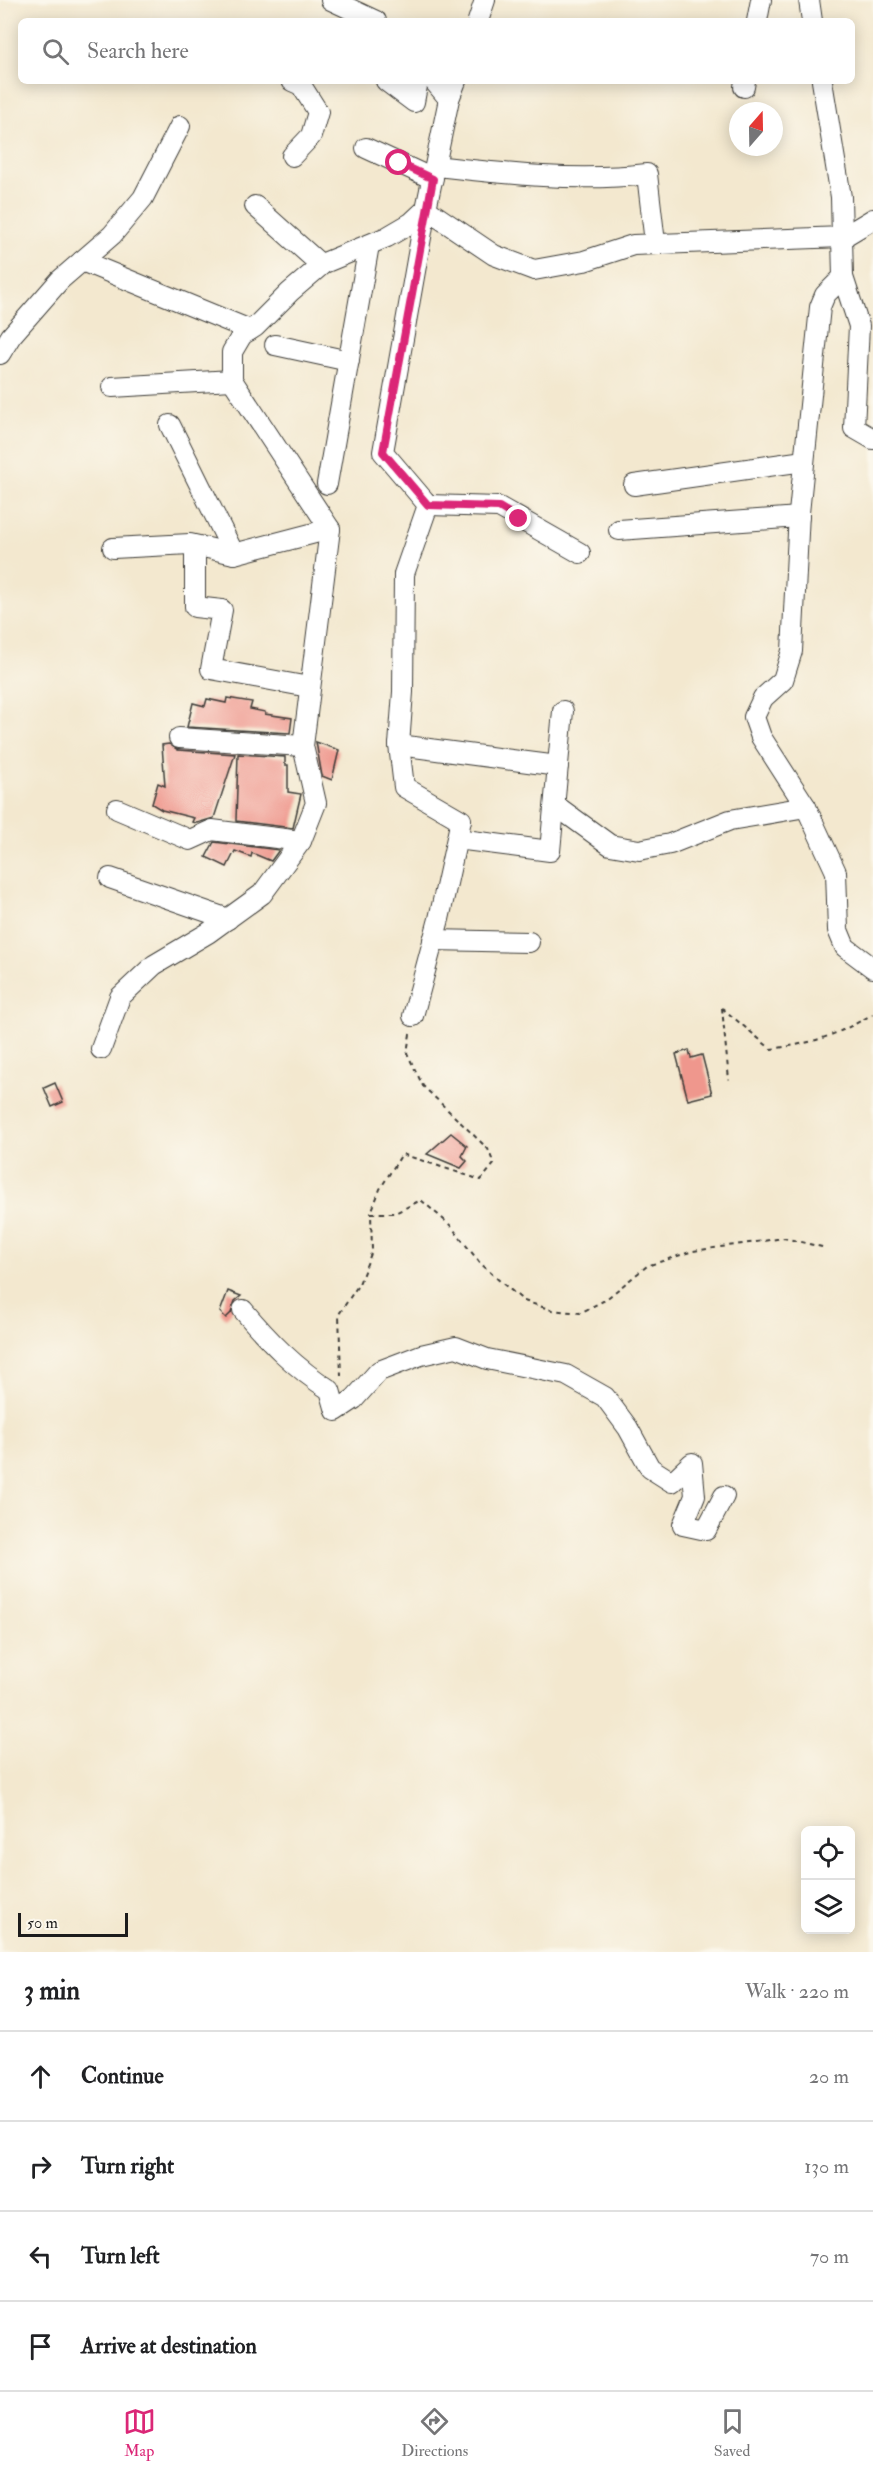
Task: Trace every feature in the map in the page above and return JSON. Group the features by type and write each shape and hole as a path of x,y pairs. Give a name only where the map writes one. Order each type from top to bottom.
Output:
{"street":[{"path":"479,18 485,0"},
{"path":"758,18 761,0"},
{"path":"809,0 812,18"},
{"path":"338,3 358,18"},
{"path":"338,3 370,18"},
{"path":"292,156 311,136 318,112 299,84"},
{"path":"390,84 414,102 417,84"},
{"path":"822,84 841,196 843,277 859,326 854,429 873,439"},
{"path":"453,90 426,209 383,452 428,505 499,507 580,553"},
{"path":"0,354 11,336 53,288 112,235 143,198 180,126"},
{"path":"366,148 434,172 611,178 647,174 655,243"},
{"path":"255,206 321,266"},
{"path":"426,209 494,255 534,270 584,261 633,245 843,237 873,219"},
{"path":"101,1049 120,998 154,965 228,919 262,894 301,841 316,802 303,746 330,529 232,380 232,352 242,334 250,330 321,266 411,223 426,209"},
{"path":"327,484 369,245"},
{"path":"82,261 250,330"},
{"path":"843,277 825,295 820,307 799,517 792,651 783,680 763,698 754,717 762,737 807,807 836,872 838,930 845,947 873,968"},
{"path":"275,345 349,361"},
{"path":"112,387 232,380"},
{"path":"170,425 234,554"},
{"path":"634,485 804,461"},
{"path":"413,1016 434,940 461,820 405,787 399,745 403,692 404,574 428,505"},
{"path":"619,530 799,517"},
{"path":"113,548 195,546 234,554 330,529"},
{"path":"195,546 195,607 222,610 211,669 309,687"},
{"path":"457,839 550,851 563,711"},
{"path":"179,738 303,746"},
{"path":"399,745 558,766"},
{"path":"555,805 610,845 639,850 670,844 730,820 807,807"},
{"path":"117,809 190,840 212,830 301,841"},
{"path":"110,878 228,919"},
{"path":"434,940 529,942"},
{"path":"243,1310 270,1341 303,1373 330,1390 336,1411 354,1399 379,1371 421,1355 456,1347 487,1359 566,1375 605,1397 628,1428 650,1468 672,1482 692,1462 695,1496 683,1525 706,1530 724,1496"}],"path":[{"path":"729,1080 722,1008 771,1049 814,1043 851,1027 873,1014"},
{"path":"341,1377 339,1314 358,1284 372,1251 371,1213 380,1189 402,1154 481,1180 495,1164 488,1149 423,1086 407,1053 413,1016"},
{"path":"371,1213 395,1213 421,1200 450,1225 480,1263 524,1300 552,1310 580,1313 605,1300 647,1266 693,1251 784,1238 826,1248"}],"building":[{"path":"227,698 252,702 250,709 265,712 265,714 292,718 290,733 187,727 193,703 205,706 207,699 226,703"},
{"path":"316,742 339,750 332,780 322,776"},
{"path":"169,744 178,750 235,754 214,818 197,823 192,822 194,818 162,810 152,804 158,783 165,786 162,745"},
{"path":"238,754 285,757 285,765 288,765 288,792 301,794 293,828 236,821"},
{"path":"214,842 279,850 271,861 252,853 251,857 235,851 227,867 206,857"},
{"path":"689,1050 691,1058 702,1055 712,1094 688,1100 676,1054"},
{"path":"55,1083 63,1102 52,1107 44,1088"},
{"path":"451,1133 467,1146 462,1156 467,1161 461,1168 427,1154"},
{"path":"228,1291 241,1296 235,1301 231,1313 226,1318 220,1312"}],"route":[{"path":"399,163 433,179 383,452 428,505 499,507 519,519"}]}
